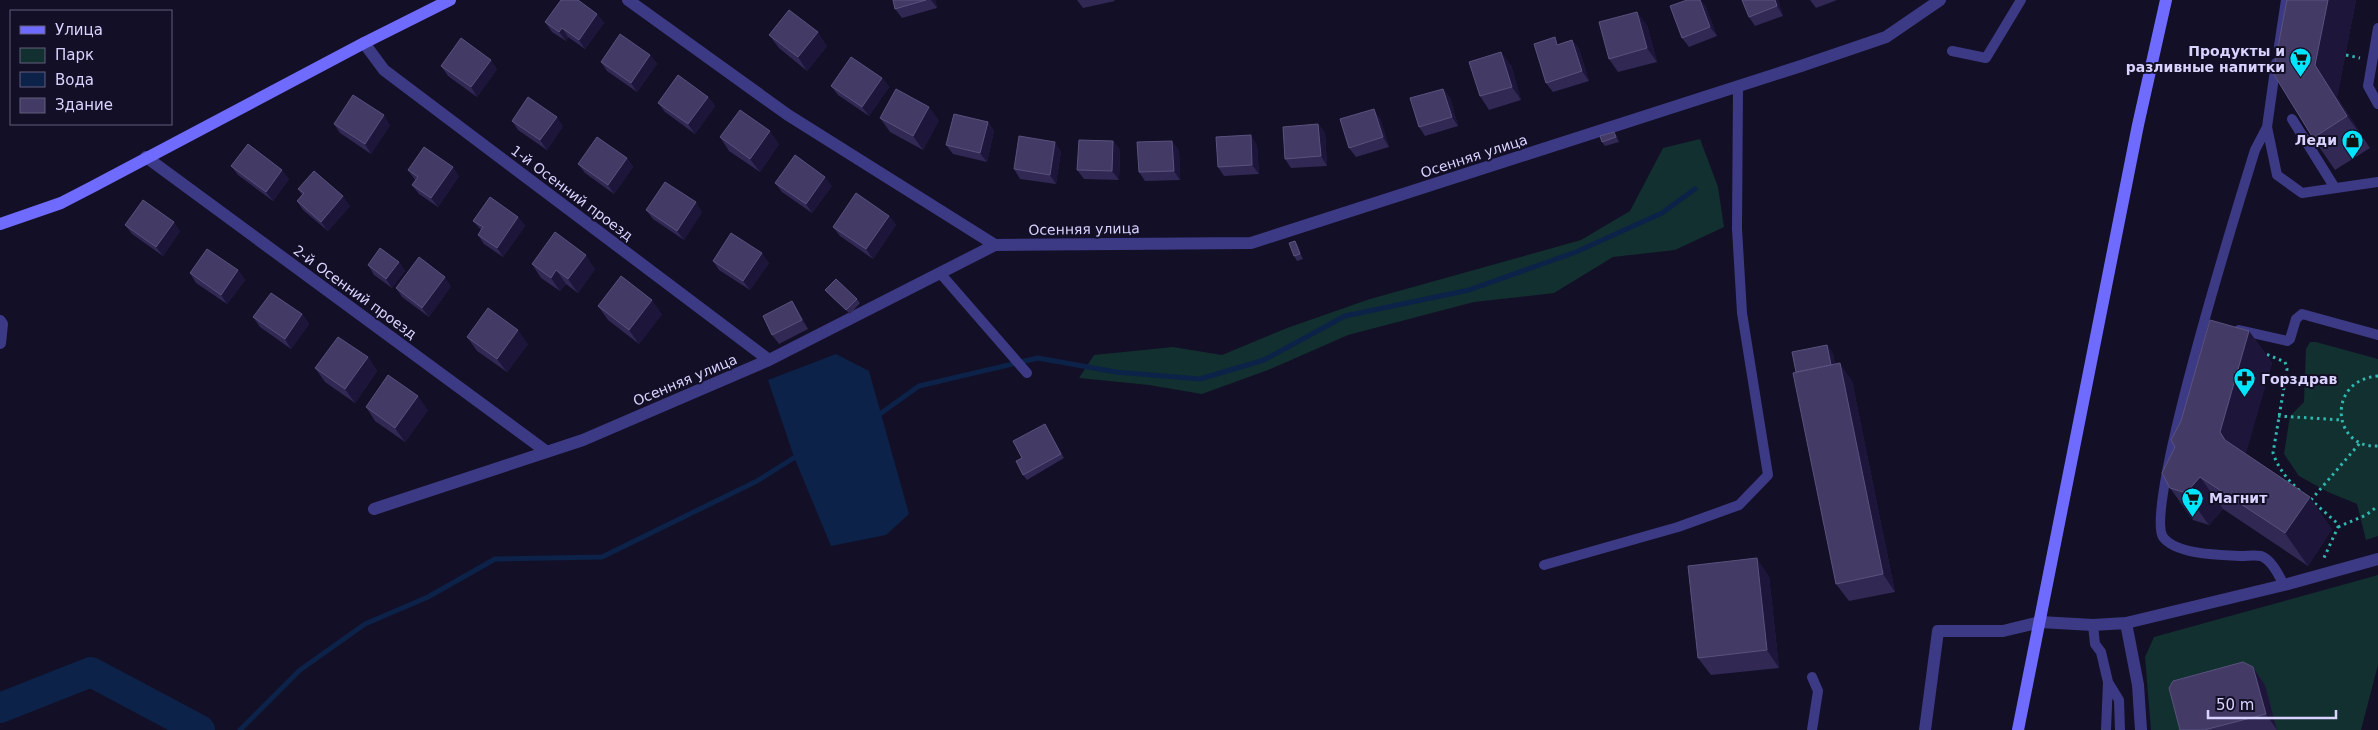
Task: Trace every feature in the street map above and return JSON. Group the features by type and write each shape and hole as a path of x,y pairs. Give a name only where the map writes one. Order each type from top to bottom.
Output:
{"main road":[{"path":"0,224 60,203 364,43 450,0"},
{"path":"2018,730 2138,125 2166,0"}],"street":[{"path":"628,0 788,115 995,245"},
{"name":"Осенняя улица","path":"374,509 583,440 769,360 995,245 1251,243 1738,87 1886,37 1940,0"},
{"name":"1-й Осенний проезд","path":"364,43 384,70 769,360"},
{"name":"2-й Осенний проезд","path":"146,157 547,452"},
{"path":"0,321 2,324 0,343"},
{"path":"1925,730 1938,631 2003,631 2040,622 2093,625 2126,623 2284,585 2378,559"},
{"path":"2126,623 2138,685 2141,730"}],"lane":[{"path":"1952,51 1986,58 2021,0"},
{"path":"2284,585 2274,568 2261,556 2209,554 2171,545 2162,536 2159,522 2170,454 2255,150 2267,127 2286,0"},
{"path":"2378,28 2368,86 2378,104"},
{"path":"1544,565 1678,527 1739,505 1768,475 1742,313 1737,229 1738,87"},
{"path":"2292,119 2335,188"},
{"path":"2267,127 2277,175 2302,192 2378,182"},
{"path":"940,273 1027,373"},
{"path":"2230,328 2287,341 2290,339 2296,319 2302,314 2378,335"},
{"path":"2093,625 2095,644 2100,652 2108,682 2119,700 2120,730"},
{"path":"1812,677 1818,691 1812,730"},
{"path":"2106,730 2108,682"}],"path":[{"path":"2252,349 2285,362 2287,370 2272,453 2277,464 2289,480 2337,523 2338,527"},
{"path":"2378,376 2366,377 2354,383 2345,394 2341,407 2342,420 2348,433 2360,443 2378,446"},
{"path":"2278,416 2342,420"},
{"path":"2311,500 2360,443"},
{"path":"2323,560 2338,527 2366,515 2378,506"}],"green space":[{"path":"1700,139 1718,187 1724,227 1675,250 1613,257 1554,293 1474,302 1348,335 1268,370 1202,394 1149,385 1079,378 1094,355 1173,347 1222,355 1287,328 1370,299 1581,240 1630,211 1663,148"},
{"path":"2310,342 2378,359 2378,536 2366,540 2357,504 2328,492 2299,476 2284,454 2290,416 2304,402 2306,349"},
{"path":"2378,575 2378,665 2361,730 2151,730 2145,657 2154,637"}],"water":[{"path":"836,354 869,371 909,514 886,535 831,546 794,457 768,380"}],"building":[{"path":"561,0 578,0 597,14 579,40 562,28 559,32 545,22"},
{"path":"893,0 926,0 895,9"},
{"path":"1687,0 1700,0 1710,27 1682,38 1670,6"},
{"path":"1742,0 1775,0 1777,6 1749,17"},
{"path":"2287,0 2328,0 2315,65 2347,116 2313,138 2273,73"},
{"path":"789,10 818,32 798,57 769,35"},
{"path":"1637,12 1647,48 1609,59 1599,22"},
{"path":"620,34 650,55 631,83 601,62"},
{"path":"1555,37 1557,45 1572,40 1582,71 1546,83 1534,44"},
{"path":"461,38 491,60 471,87 441,66"},
{"path":"1501,52 1512,87 1480,96 1469,62"},
{"path":"851,57 882,78 862,107 831,86"},
{"path":"678,75 708,97 688,124 658,103"},
{"path":"896,89 929,107 913,136 880,118"},
{"path":"1443,89 1452,117 1419,127 1410,98"},
{"path":"353,95 384,115 365,144 334,124"},
{"path":"528,97 557,117 540,140 512,121"},
{"path":"1374,109 1383,137 1349,148 1340,119"},
{"path":"740,110 770,131 750,159 720,137"},
{"path":"954,114 988,122 980,153 946,145"},
{"path":"1318,124 1321,156 1285,159 1283,127"},
{"path":"1614,132 1616,137 1602,142 1600,136"},
{"path":"1251,135 1252,165 1218,167 1216,137"},
{"path":"1019,136 1055,142 1050,175 1014,169"},
{"path":"597,137 627,158 608,185 578,164"},
{"path":"1079,140 1113,141 1112,171 1077,170"},
{"path":"1172,141 1174,171 1139,172 1137,142"},
{"path":"248,144 282,170 266,192 231,166"},
{"path":"424,147 453,167 431,198 412,185 418,177 408,170"},
{"path":"795,155 825,177 806,204 775,183"},
{"path":"314,171 343,196 321,222 297,201 304,193 298,189"},
{"path":"665,182 696,202 677,231 646,210"},
{"path":"856,193 889,216 866,249 833,227"},
{"path":"490,197 518,217 497,248 478,235 483,227 473,221"},
{"path":"143,200 174,222 156,247 125,225"},
{"path":"555,232 586,255 568,279 556,270 551,278 532,264"},
{"path":"731,233 762,253 743,281 713,261"},
{"path":"1295,241 1300,254 1294,256 1289,243"},
{"path":"380,248 399,262 386,279 368,265"},
{"path":"207,249 238,270 221,295 190,273"},
{"path":"419,257 445,277 422,308 396,288"},
{"path":"621,276 652,300 629,330 598,306"},
{"path":"836,279 857,299 846,310 825,290"},
{"path":"271,293 302,314 285,339 253,317"},
{"path":"792,301 802,320 772,335 763,316"},
{"path":"488,308 518,330 497,359 467,337"},
{"path":"2210,320 2249,331 2220,432 2225,440 2310,497 2285,533 2200,477 2186,493 2170,488 2162,473 2175,447 2171,440 2181,421"},
{"path":"338,337 368,357 345,389 315,368"},
{"path":"1827,345 1831,365 1796,372 1792,352"},
{"path":"1840,363 1883,574 1836,584 1793,373"},
{"path":"388,375 418,396 395,428 366,407"},
{"path":"1045,424 1061,454 1023,475 1016,461 1022,458 1013,441"},
{"path":"1757,558 1767,650 1698,658 1688,566"},
{"path":"2243,662 2253,667 2266,714 2204,730 2180,730 2169,688 2173,681"}],"waterway":[{"path":"877,416 919,386 1038,358 1116,372 1200,379 1264,360 1345,316 1469,290 1576,252 1662,213 1695,189"},
{"path":"240,730 300,670 365,624 428,597 495,559 602,557 757,481 800,454"},
{"path":"0,708 91,672 200,730"}],"place":[{"name":"Продукты и разливные напитки","path":"2301,78"},
{"name":"Леди","path":"2353,159"},
{"name":"Горздрав","path":"2245,398"},
{"name":"Магнит","path":"2193,517"}]}
